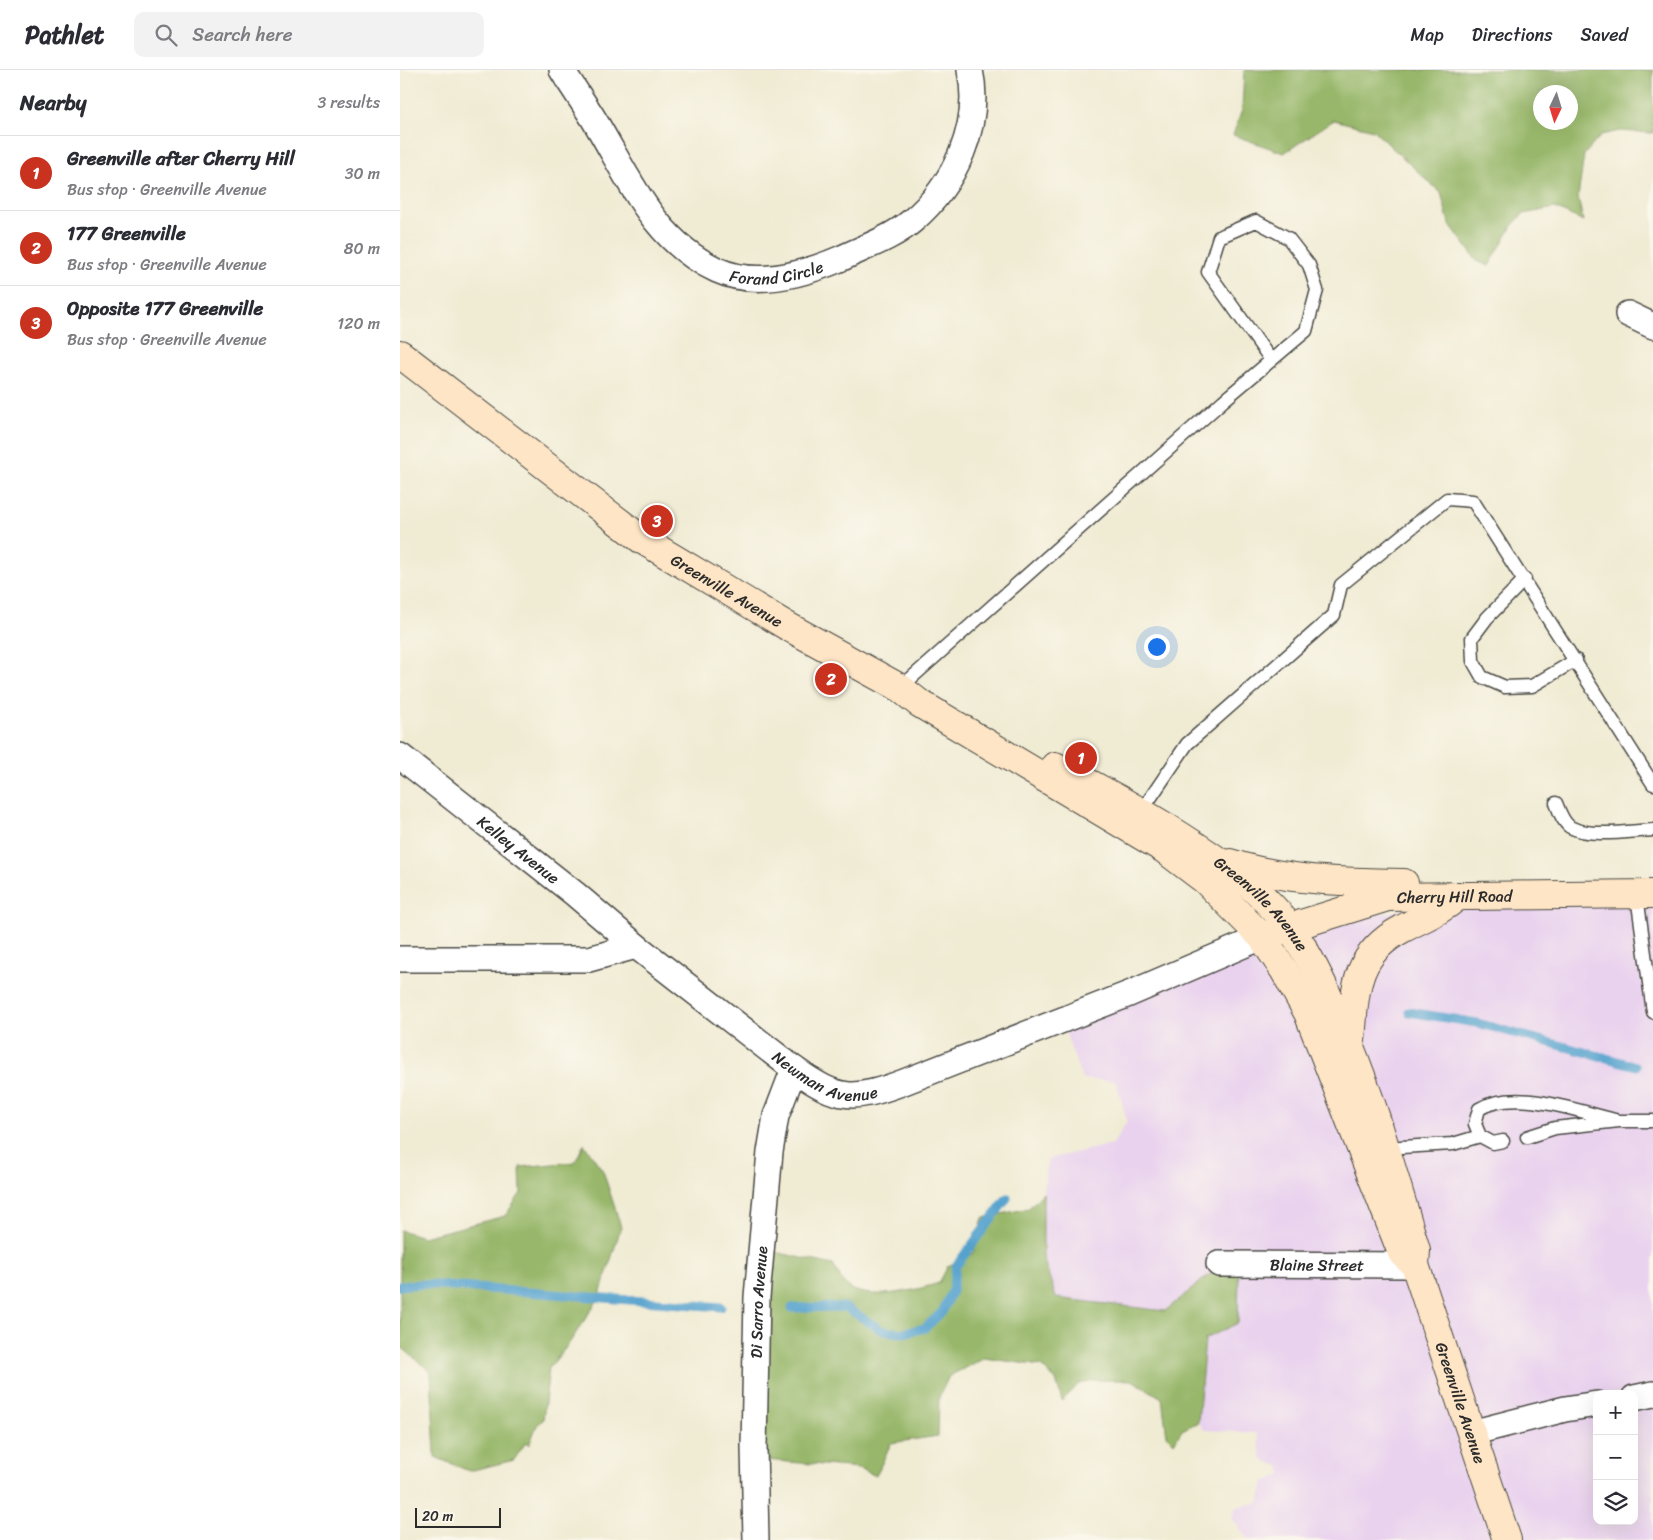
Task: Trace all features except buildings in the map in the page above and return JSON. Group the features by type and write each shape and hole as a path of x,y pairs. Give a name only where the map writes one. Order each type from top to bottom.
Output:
{"main road":[{"name":"Greenville Avenue","path":"400,354 641,539 787,626 910,696 1164,850 1205,880 1262,937 1284,970 1308,1013 1374,1151 1416,1250 1415,1265 1507,1540"},
{"name":"Greenville Avenue","path":"910,696 1107,791 1215,858 1251,886 1290,928 1308,957 1351,1045 1374,1151"},
{"path":"1215,858 1285,877 1367,882 1519,885 1565,896"},
{"name":"Cherry Hill Road","path":"1262,937 1388,897 1645,895"},
{"path":"1351,1045 1353,997 1362,970 1372,953 1385,940 1402,929 1440,911 1458,896"}],"street":[{"name":"Forand Circle","path":"562,70 592,117 634,191 659,226 672,240 719,271 768,278 792,276 815,270 886,238 912,222 932,201 947,180 970,131 974,107 970,70"},
{"path":"1628,314 1653,326"},
{"name":"Kelley Avenue","path":"400,756 575,894 636,946"},
{"name":"Newman Avenue","path":"636,946 794,1069 820,1087 845,1096 870,1094 1129,994 1262,937"},
{"path":"400,959 589,959 636,946"},
{"name":"Di Sarro Avenue","path":"756,1540 754,1446 757,1297 770,1152 776,1116 794,1069"},
{"name":"Blaine Street","path":"1219,1264 1415,1265"},
{"path":"1638,1397 1653,1394"},
{"path":"1471,1433 1566,1409 1593,1405"}],"lane":[{"path":"910,696 1271,360 1306,331 1317,290 1309,265 1288,238 1256,222 1219,237 1208,272 1271,360"},
{"path":"1141,812 1187,744 1334,614 1341,585 1447,498 1474,501 1653,784"},
{"path":"1525,579 1487,618 1472,638 1474,661 1482,677 1505,688 1532,686 1576,660"},
{"path":"1556,804 1559,813 1570,826 1590,833 1653,830"},
{"path":"1645,895 1653,1012"},
{"path":"1503,1141 1493,1143 1480,1136 1475,1124 1479,1109 1489,1103 1533,1101 1619,1121"},
{"path":"1527,1137 1555,1128 1619,1121 1653,1121"},
{"path":"1374,1151 1453,1144 1480,1136"}],"shaded area":[{"path":"1653,888 1653,1540 1249,1540 1232,1518 1236,1507 1259,1503 1264,1482 1282,1475 1280,1467 1262,1459 1257,1433 1204,1430 1198,1422 1205,1339 1215,1270 1165,1311 1056,1298 1043,1258 1043,1193 1048,1159 1113,1144 1127,1121 1116,1081 1082,1079 1058,1012 1379,914 1410,909"}],"green space":[{"path":"1244,70 1653,70 1653,133 1620,131 1601,135 1584,155 1578,197 1583,221 1555,208 1523,214 1512,226 1489,266 1477,261 1449,223 1441,193 1373,130 1334,120 1284,153 1233,135 1242,110"},
{"path":"584,1144 603,1171 621,1227 599,1298 568,1345 549,1368 543,1420 537,1425 529,1445 526,1442 514,1460 469,1471 435,1457 431,1372 400,1346 400,1230 423,1237 505,1216 521,1193 520,1167 575,1162"},
{"path":"1043,1193 1043,1257 1056,1298 1165,1311 1215,1270 1239,1269 1238,1323 1205,1339 1198,1422 1182,1430 1174,1443 1167,1436 1162,1398 1132,1380 1092,1380 1079,1384 1062,1401 1056,1380 1041,1366 985,1358 949,1376 939,1397 938,1436 891,1443 876,1476 859,1468 754,1459 762,1249 833,1265 846,1285 854,1290 865,1293 878,1294 918,1289 939,1283 948,1266 973,1253 983,1218 1029,1208"}],"waterway":[{"path":"1409,1012 1477,1023 1636,1066"},
{"path":"792,1308 845,1307 883,1331 903,1333 925,1328 942,1312 952,1291 956,1266 1007,1198"},
{"path":"400,1286 422,1284 721,1307"}],"place":[{"name":"Opposite 177 Greenville","path":"657,521"},
{"name":"177 Greenville","path":"831,679"},
{"name":"Greenville after Cherry Hill","path":"1081,758"}]}
